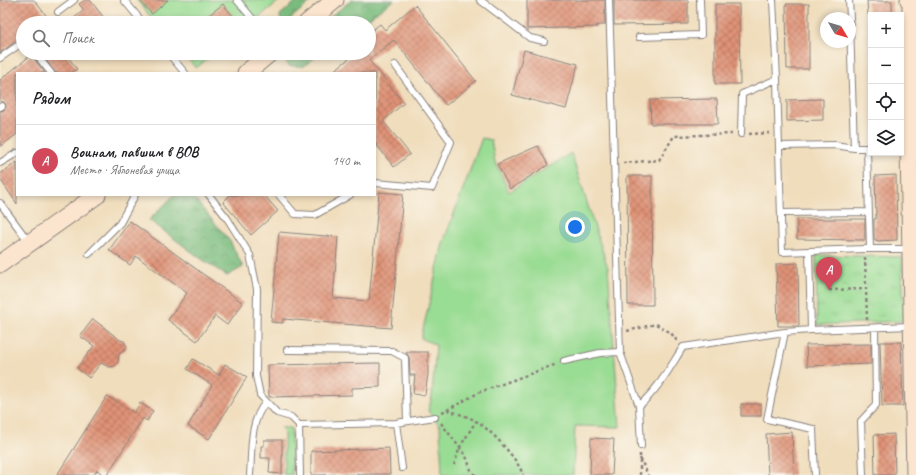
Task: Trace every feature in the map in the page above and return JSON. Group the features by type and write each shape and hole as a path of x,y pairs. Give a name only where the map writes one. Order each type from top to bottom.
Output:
{"street":[{"path":"316,16 335,0"},
{"path":"909,0 911,5 905,147 910,249 915,475"},
{"path":"253,69 263,60"},
{"path":"0,264 96,196"}],"lane":[{"path":"58,12 74,0"},
{"path":"124,0 137,16"},
{"path":"237,0 250,16"},
{"path":"480,0 530,38 544,41"},
{"path":"609,0 620,352 639,406 641,446"},
{"path":"640,37 701,34 700,0"},
{"path":"774,0 780,146 782,252 910,249"},
{"path":"849,0 850,12"},
{"path":"0,58 16,47"},
{"path":"851,48 854,148"},
{"path":"41,60 50,72"},
{"path":"174,60 184,72"},
{"path":"376,183 432,188 451,142 395,65"},
{"path":"740,134 742,94 777,79"},
{"path":"780,146 835,145 854,148 868,148"},
{"path":"0,163 16,154"},
{"path":"867,249 869,156"},
{"path":"89,254 120,223 134,196"},
{"path":"210,196 227,218 250,255 257,289 256,376 260,395 277,413 291,417 299,425 300,475"},
{"path":"281,196 295,214 315,215 348,196"},
{"path":"0,203 30,243"},
{"path":"781,213 868,212"},
{"path":"809,251 811,330"},
{"path":"639,406 652,394 663,380 683,347 785,332 912,326"},
{"path":"862,475 862,421 876,405 875,328"},
{"path":"785,332 767,419 813,429 815,475"},
{"path":"288,350 392,351 405,358 407,421"},
{"path":"564,361 600,353 620,352"},
{"path":"250,475 253,435 259,410 266,402"},
{"path":"299,425 396,422 435,417"},
{"path":"396,422 402,468"}],"path":[{"path":"614,163 659,160 674,136 779,133"},
{"path":"867,249 866,289 868,328"},
{"path":"829,290 866,289"},
{"path":"620,332 656,324 671,333 683,347"},
{"path":"475,475 460,447 445,427 435,417 480,392 564,361"},
{"path":"447,410 476,421 496,437 521,468 523,475"},
{"path":"454,465 460,447 476,421"},
{"path":"640,475 641,446"},
{"path":"640,457 648,475"}],"green space":[{"path":"137,0 280,0 261,16 150,16"},
{"path":"298,0 313,0 294,16 280,15"},
{"path":"352,0 394,0 372,16 331,16"},
{"path":"189,60 206,60 196,68"},
{"path":"285,60 312,60 304,66 289,66"},
{"path":"482,138 491,140 495,162 509,192 571,153 608,268 620,427 575,426 573,475 442,475 440,426 428,411 432,397 436,345 421,338 443,243"},
{"path":"173,196 192,196 230,241 243,267 227,276 149,220"},
{"path":"816,255 902,257 904,321 817,325"},
{"path":"281,428 291,428 292,475 284,475 284,432"}],"building":[{"path":"0,0 34,0 47,16 16,16 16,41 0,53"},
{"path":"85,0 90,0 103,16 77,16 84,10 79,4"},
{"path":"139,0 168,0 152,14"},
{"path":"527,0 605,0 605,25 597,25 597,27 527,29"},
{"path":"614,0 688,0 688,24 614,25"},
{"path":"867,1 892,1 892,12 868,12 868,15"},
{"path":"223,4 233,16 208,16"},
{"path":"715,4 739,4 740,84 715,84"},
{"path":"786,4 809,4 809,69 787,69"},
{"path":"415,5 476,81 446,105 394,40 376,54 376,27 380,24 385,30"},
{"path":"524,50 578,64 566,109 512,95"},
{"path":"25,60 35,60 44,72 16,72 16,135 0,147 0,111 4,110 6,106 4,102 0,102 0,80"},
{"path":"46,60 70,60 77,69 72,72 54,72"},
{"path":"347,60 369,60 404,103 383,121 410,154 394,167 376,144 376,72 332,72"},
{"path":"717,99 718,124 651,124 650,100"},
{"path":"823,99 823,120 787,121 787,100"},
{"path":"538,146 548,165 510,189 497,164"},
{"path":"16,163 17,204 0,179 0,174"},
{"path":"896,175 897,240 877,241 874,240 874,219 876,219 875,176"},
{"path":"627,176 652,176 653,305 628,305"},
{"path":"379,192 403,194 391,328 283,319 283,323 271,322 279,232 338,237 333,298 369,301"},
{"path":"229,196 265,196 278,211 251,235 223,202"},
{"path":"797,219 865,219 865,240 797,239"},
{"path":"130,221 243,303 227,325 215,316 197,341 168,320 187,293 136,256 130,265 109,250"},
{"path":"798,263 799,326 778,326 776,264"},
{"path":"93,319 120,340 124,341 127,347 119,354 118,362 115,366 109,367 101,363 89,378 77,368 94,346 80,336"},
{"path":"880,342 901,342 903,406 882,406"},
{"path":"871,344 871,364 807,366 806,345"},
{"path":"406,352 428,352 428,374 425,395 413,394 415,375 410,375 409,357"},
{"path":"193,359 219,375 225,364 247,377 209,439 188,426 212,385 187,369"},
{"path":"380,363 380,387 352,388 352,395 269,397 268,365"},
{"path":"107,396 134,413 140,403 153,411 147,421 143,418 107,475 104,475 97,470 94,475 57,475"},
{"path":"741,404 761,404 761,416 741,416"},
{"path":"792,432 794,475 768,475 766,434"},
{"path":"894,434 895,475 875,475 874,435"},
{"path":"591,438 614,439 612,475 590,475"},
{"path":"264,440 282,440 282,474 269,473 270,458 261,458 261,446 264,446"},
{"path":"389,448 390,474 311,475 311,451"}],"place":[{"name":"Воинам, павшим в ВОВ","path":"829,290"}]}
